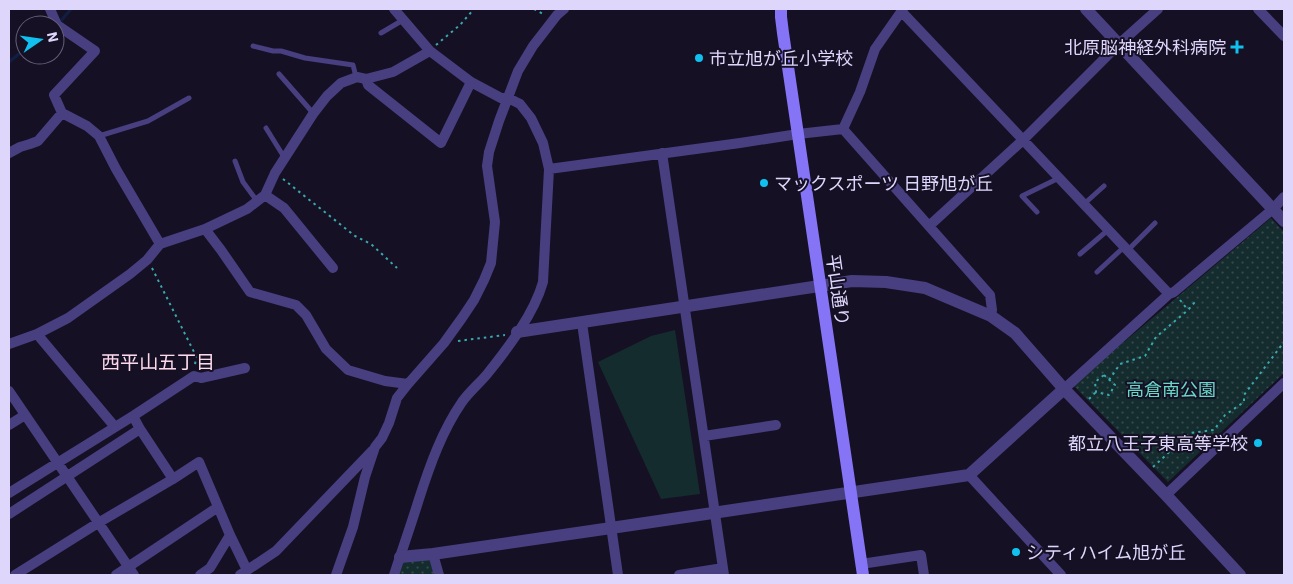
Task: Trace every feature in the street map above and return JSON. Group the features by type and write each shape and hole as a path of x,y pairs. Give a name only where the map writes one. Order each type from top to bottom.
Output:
{"main road":[{"name":"平山通り","path":"781,9 862,570"}],"street":[{"path":"50,9 57,26 95,51 54,95 62,113 87,126 99,136 160,244"},
{"path":"394,9 430,51 471,82 501,98 508,98 520,104 531,118 543,143 549,169 543,282 540,293 532,311 518,332 463,401 446,429 432,460 394,575"},
{"path":"15,575 98,522 199,462 230,535 243,573 276,551 375,447 382,438 389,423 397,398 444,343 474,300 491,263 495,222 487,166 489,152 518,71 533,46 557,15 564,9"},
{"path":"1086,9 1284,221"},
{"path":"929,226 1023,140 1119,44 1158,9"},
{"path":"1258,9 1284,36"},
{"path":"843,130 860,92 875,48 902,10 1059,178 1172,293"},
{"path":"9,344 37,334 68,318 130,274 147,260 160,244 205,229 247,209 261,198 313,114 340,83 393,72 430,51"},
{"path":"362,78 368,85 441,143 471,82"},
{"path":"9,153 20,146 38,141 62,113"},
{"path":"549,169 662,152 843,130"},
{"path":"843,130 990,296 991,316"},
{"path":"662,152 724,572 679,575"},
{"path":"400,557 433,554 969,475 1064,388 1284,197"},
{"path":"261,198 284,208 333,268"},
{"path":"205,229 222,250 250,292 296,305 306,315 326,349 348,370 385,381 408,384"},
{"path":"518,332 852,281 886,282 925,288 991,316 1015,333 1064,388 1240,575"},
{"path":"582,322 618,575"},
{"path":"37,334 115,427"},
{"path":"9,492 194,376 201,378 246,368"},
{"path":"1166,495 1284,383"},
{"path":"9,392 131,571"},
{"path":"9,425 25,415"},
{"path":"133,416 173,478"},
{"path":"704,436 776,425"},
{"path":"9,514 140,428"},
{"path":"336,575 354,527 365,477 375,447"},
{"path":"969,475 1061,575"},
{"path":"116,575 131,571 218,507"},
{"path":"200,575 210,568 230,535"},
{"path":"433,554 439,575"},
{"path":"862,570 921,555 924,575"}],"lane":[{"path":"380,33 403,20"},
{"path":"253,46 272,51 282,51 305,58 353,66 362,78"},
{"path":"278,74 313,114"},
{"path":"99,136 148,121 189,98"},
{"path":"266,128 285,158"},
{"path":"235,161 243,182 261,198"},
{"path":"1036,212 1022,196 1059,178"},
{"path":"1084,204 1104,186"},
{"path":"1097,272 1155,223"},
{"path":"1080,254 1108,229"}],"path":[{"path":"430,51 474,9"},
{"path":"275,173 355,236 370,244 397,268"},
{"path":"147,260 196,356 194,376"},
{"path":"1172,293 1188,310"},
{"path":"1109,380 1120,364 1145,356 1156,337 1195,302"},
{"path":"444,343 518,332"},
{"path":"1152,467 1190,433 1214,430 1225,415 1244,402 1244,395 1284,342"},
{"path":"1104,375 1115,385 1109,395 1096,392 1095,382 1104,375"},
{"path":"1088,400 1096,392"}],"green space":[{"name":"高倉南公園","path":"1271,218 1284,232 1284,373 1168,482 1073,385"},
{"path":"675,330 700,494 661,499 598,362 651,336"},
{"path":"433,554 439,575 394,575 400,557"}],"waterway":[{"path":"65,16 71,9"},
{"path":"9,62 15,57"}],"place":[{"name":"北原脳神経外科病院","path":"1237,47"},
{"name":"市立旭が丘小学校","path":"699,58"},
{"name":"マックスポーツ 日野旭が丘","path":"764,183"},
{"name":"都立八王子東高等学校","path":"1258,443"},
{"name":"シティハイム旭が丘","path":"1016,552"}],"district":[{"name":"西平山五丁目","path":"158,362"}]}
